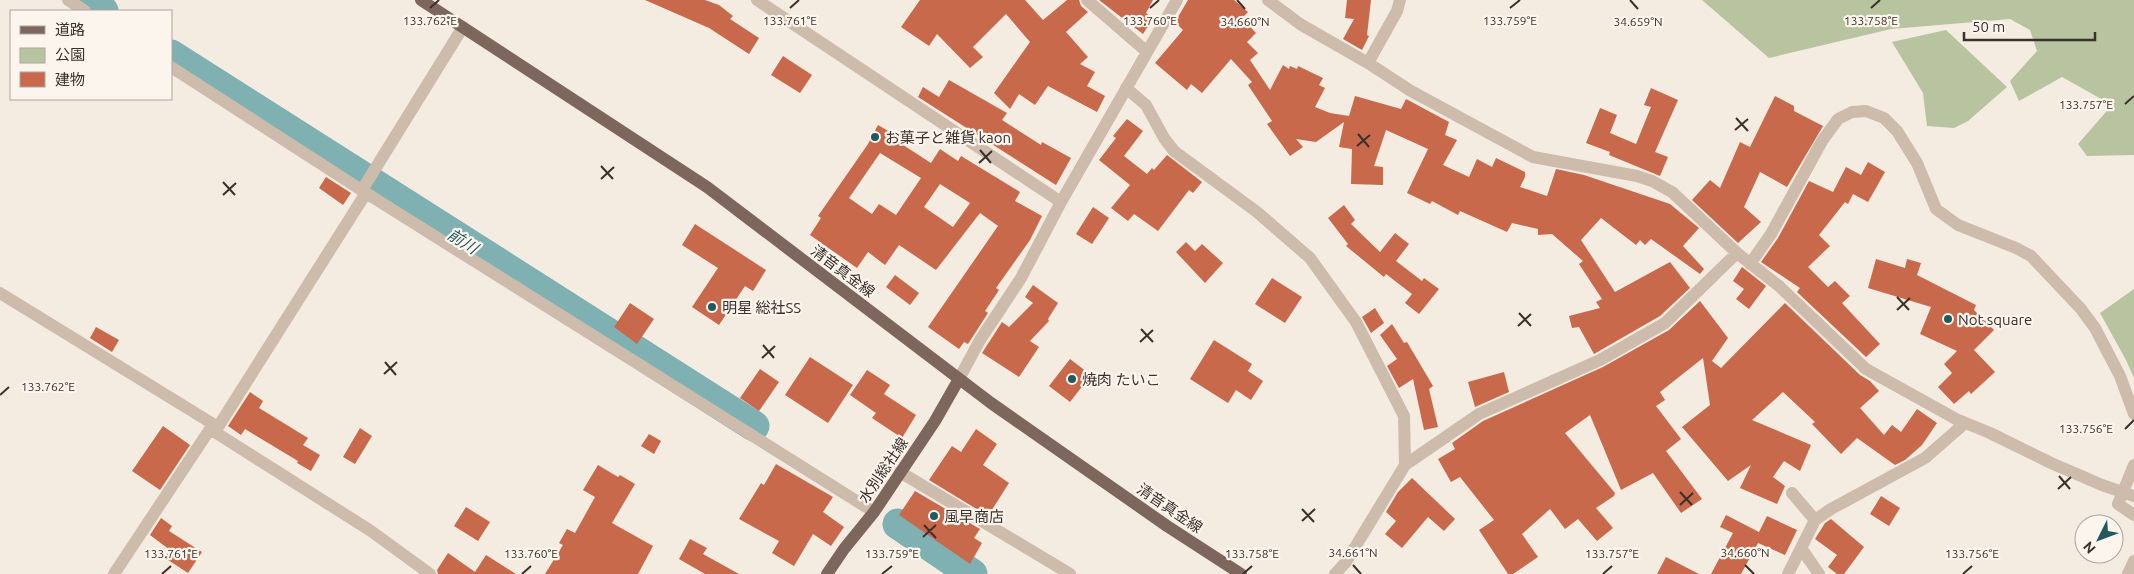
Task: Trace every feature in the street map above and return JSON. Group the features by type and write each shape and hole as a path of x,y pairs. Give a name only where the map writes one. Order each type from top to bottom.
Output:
{"main road":[{"name":"清音真金線","path":"421,0 707,187 959,379 1159,520 1241,574"},
{"name":"水別総社線","path":"827,574 844,549 874,512 935,421 959,379"}],"street":[{"path":"68,0 83,10"},
{"path":"757,0 1061,202"},
{"path":"1087,0 1146,51"},
{"path":"959,379 980,340 1021,278 1061,202 1177,0"},
{"path":"1268,0 1300,24 1368,63 1411,91 1534,157 1579,164 1652,181 1672,192 1737,253 1779,286 1866,369 1966,423 2051,463 2128,494"},
{"path":"1368,63 1397,11 1400,0"},
{"path":"114,574 214,428 463,27"},
{"path":"172,68 365,186 874,512"},
{"path":"1126,88 1146,105 1164,138 1174,151 1257,212 1310,258 1356,322 1404,416 1405,465"},
{"path":"1750,264 1771,234 1822,141 1838,119 1852,112 1866,111 1884,118 1896,131 1917,163 1936,209 1958,226 2016,248 2031,256 2081,309 2095,328 2120,376 2134,414"},
{"path":"1335,574 1346,562 1405,465 1479,414 1600,360 1665,323 1737,253"},
{"path":"0,293 214,428 371,531 430,574"},
{"path":"1788,574 1815,520 1831,509 1925,458 1966,423"},
{"path":"2134,465 2128,494 2118,504 2134,515"},
{"path":"900,472 1070,574"},
{"path":"1792,493 1815,520"},
{"path":"1801,548 1819,574"},
{"path":"2128,574 2134,561"}],"green space":[{"path":"1702,0 2134,0 2134,155 2087,156 2078,144 2112,105 2062,77 2019,101 2010,81 2037,51 2030,30 2010,19 1891,29 1769,58"},
{"path":"1946,30 2007,87 1968,121 1954,128 1927,126 1923,93 1892,42"},
{"path":"2134,289 2134,378 2100,313"}],"building":[{"path":"645,0 705,0 719,5 733,16 730,19 759,38 749,54 709,28"},
{"path":"920,0 1025,0 1043,20 1067,0 1079,0 1081,6 1088,12 1066,32 1088,57 1080,64 1095,72 1087,86 1105,96 1097,112 1048,86 1035,105 1019,94 1010,109 994,93 1030,42 1006,14 973,47 983,57 970,68 937,34 929,46 901,27"},
{"path":"1099,0 1153,0 1146,13 1153,18 1143,34"},
{"path":"1188,0 1234,0 1248,12 1242,18 1256,33 1247,42 1258,53 1250,60 1270,90 1283,65 1289,69 1290,66 1297,69 1298,66 1323,78 1319,85 1325,88 1315,107 1330,113 1349,116 1355,96 1401,109 1406,99 1449,122 1445,135 1457,140 1443,165 1469,177 1477,159 1492,167 1496,158 1525,172 1525,177 1520,187 1547,196 1556,169 1584,175 1670,204 1699,228 1683,246 1704,269 1700,274 1651,239 1645,245 1640,240 1636,245 1601,218 1581,240 1615,292 1670,262 1690,288 1660,316 1594,354 1579,327 1572,328 1569,316 1600,308 1596,302 1602,299 1579,264 1583,261 1552,234 1538,235 1538,229 1512,223 1507,232 1460,211 1458,215 1432,201 1430,204 1407,193 1428,149 1386,130 1374,166 1383,167 1383,185 1351,184 1352,149 1339,147 1344,122 1316,142 1296,139 1303,147 1290,156 1267,124 1272,121 1248,85 1252,82 1231,59 1202,93 1191,84 1187,90 1155,63 1183,30 1175,22"},
{"path":"1347,0 1371,0 1367,35 1369,36 1362,50 1343,39 1354,19 1345,18"},
{"path":"783,56 812,75 800,93 771,75"},
{"path":"949,80 1007,113 1002,120 1041,145 1042,142 1071,158 1056,185 918,97 923,87 939,97"},
{"path":"1651,88 1678,100 1655,152 1668,157 1660,176 1609,155 1610,152 1586,143 1600,108 1617,115 1610,133 1636,144 1651,107 1644,105"},
{"path":"1775,96 1794,106 1794,111 1823,126 1787,187 1760,172 1744,207 1761,222 1738,243 1692,200 1710,180 1720,188 1740,142 1750,147"},
{"path":"1127,119 1143,131 1124,156 1147,174 1152,168 1154,170 1167,155 1202,182 1193,193 1189,190 1158,231 1134,214 1128,221 1111,208 1130,185 1099,160 1116,138 1113,136"},
{"path":"878,125 902,139 900,143 931,163 940,149 958,161 961,156 1020,192 1015,201 1042,216 1030,240 996,288 999,290 985,311 988,313 968,344 964,342 959,349 928,327 998,226 980,213 936,270 899,245 885,265 868,252 857,268 810,235 821,218 818,216 868,144","holes":["880,153 921,178 896,215 879,204 872,214 849,198","940,184 970,203 953,227 924,207"]},
{"path":"1868,162 1885,172 1868,202 1853,194 1848,204 1845,202 1819,235 1830,246 1808,267 1828,287 1835,281 1850,296 1842,303 1880,344 1866,357 1797,292 1800,288 1761,262 1778,238 1809,181 1833,192 1846,167 1861,175"},
{"path":"326,177 351,193 343,205 319,188"},
{"path":"1344,205 1355,220 1351,224 1380,252 1395,233 1409,244 1396,261 1422,281 1424,278 1439,289 1419,314 1405,303 1412,294 1386,274 1384,277 1346,246 1348,244 1328,218"},
{"path":"1093,207 1109,218 1092,244 1076,234"},
{"path":"695,224 766,270 753,291 745,286 719,325 692,307 718,268 682,245"},
{"path":"1186,242 1195,251 1202,244 1223,263 1205,283 1176,252"},
{"path":"1876,259 1905,268 1907,259 1921,263 1917,275 1976,305 1974,310 1994,330 1974,350 1995,372 1971,394 1969,391 1954,404 1938,387 1952,373 1944,364 1957,351 1920,334 1931,307 1868,288"},
{"path":"1742,267 1766,286 1749,309 1736,299 1744,289 1733,281"},
{"path":"895,275 919,293 910,305 886,287"},
{"path":"1272,278 1302,297 1285,323 1255,304"},
{"path":"1033,285 1058,303 1048,319 1049,321 1030,341 1039,347 1019,377 982,353 1002,322 1009,327 1033,303 1025,297"},
{"path":"1700,301 1728,338 1712,361 1721,368 1785,303 1879,391 1860,408 1884,435 1892,425 1901,432 1917,409 1937,423 1922,445 1905,460 1895,465 1857,438 1841,454 1812,424 1815,422 1783,392 1752,420 1811,445 1800,471 1784,461 1773,477 1785,486 1777,504 1740,488 1751,465 1728,481 1682,427 1710,405 1703,358 1660,392 1665,400 1656,406 1681,439 1666,451 1702,499 1681,513 1653,473 1621,490 1590,415 1565,433 1615,493 1614,496 1596,508 1613,528 1597,541 1578,519 1565,529 1550,509 1522,534 1538,557 1513,574 1508,574 1479,530 1494,520 1460,477 1451,482 1438,459 1455,449 1452,443 1483,421 1603,367 1669,330"},
{"path":"630,303 654,319 637,344 614,327"},
{"path":"1375,308 1384,323 1371,333 1362,317"},
{"path":"1392,324 1404,343 1407,342 1433,386 1429,389 1438,427 1424,430 1413,379 1399,388 1387,366 1397,359 1380,335"},
{"path":"96,327 119,340 112,352 90,338"},
{"path":"1214,340 1252,364 1248,371 1263,381 1251,400 1236,390 1228,403 1190,379"},
{"path":"810,357 853,385 828,423 785,395"},
{"path":"1070,359 1091,375 1070,402 1049,386"},
{"path":"760,369 779,382 759,411 740,398"},
{"path":"867,370 890,385 884,394 916,415 902,438 872,418 876,413 850,395"},
{"path":"1504,372 1509,392 1475,407 1468,382"},
{"path":"250,392 263,401 259,408 308,438 303,445 320,455 311,471 245,429 241,435 228,426"},
{"path":"163,426 190,445 160,490 132,471"},
{"path":"360,428 372,436 355,464 343,457"},
{"path":"976,429 997,444 983,465 1009,483 988,516 929,480 952,446 961,452"},
{"path":"649,434 661,441 654,454 641,446"},
{"path":"776,464 833,497 823,512 844,527 831,546 813,534 794,566 772,553 779,541 739,519 761,483 764,485"},
{"path":"598,465 618,477 620,475 635,484 612,523 653,546 638,574 545,574 563,545 559,543 567,529 575,533 595,497 583,490"},
{"path":"1412,478 1455,519 1444,531 1428,517 1402,548 1385,534 1396,521 1386,512 1398,492"},
{"path":"915,491 980,529 974,538 982,543 970,564 899,515"},
{"path":"1881,496 1900,508 1889,526 1870,514"},
{"path":"466,507 490,522 478,541 454,526"},
{"path":"1726,515 1759,532 1767,516 1797,530 1785,555 1758,543 1741,574 1711,574 1733,533 1720,527"},
{"path":"161,518 172,526 169,531 202,552 188,573 165,558 170,550 150,535"},
{"path":"1831,519 1864,547 1844,574 1837,574 1828,567 1837,555 1815,539 1825,523"},
{"path":"690,539 707,548 703,554 739,574 705,574 679,559"},
{"path":"448,553 475,572 486,555 516,574 438,574 437,570"},
{"path":"1666,557 1699,574 1657,574"}],"waterway":[{"name":"前川","path":"85,0 101,10"},
{"name":"前川","path":"172,56 754,426"},
{"name":"前川","path":"898,524 972,574"}],"place":[{"name":"お菓子と雑貨 kaon","path":"875,137"},
{"name":"明星 総社SS","path":"712,307"},
{"name":"Not square","path":"1948,319"},
{"name":"焼肉 たいこ","path":"1072,379"},
{"name":"風早商店","path":"934,516"}]}
